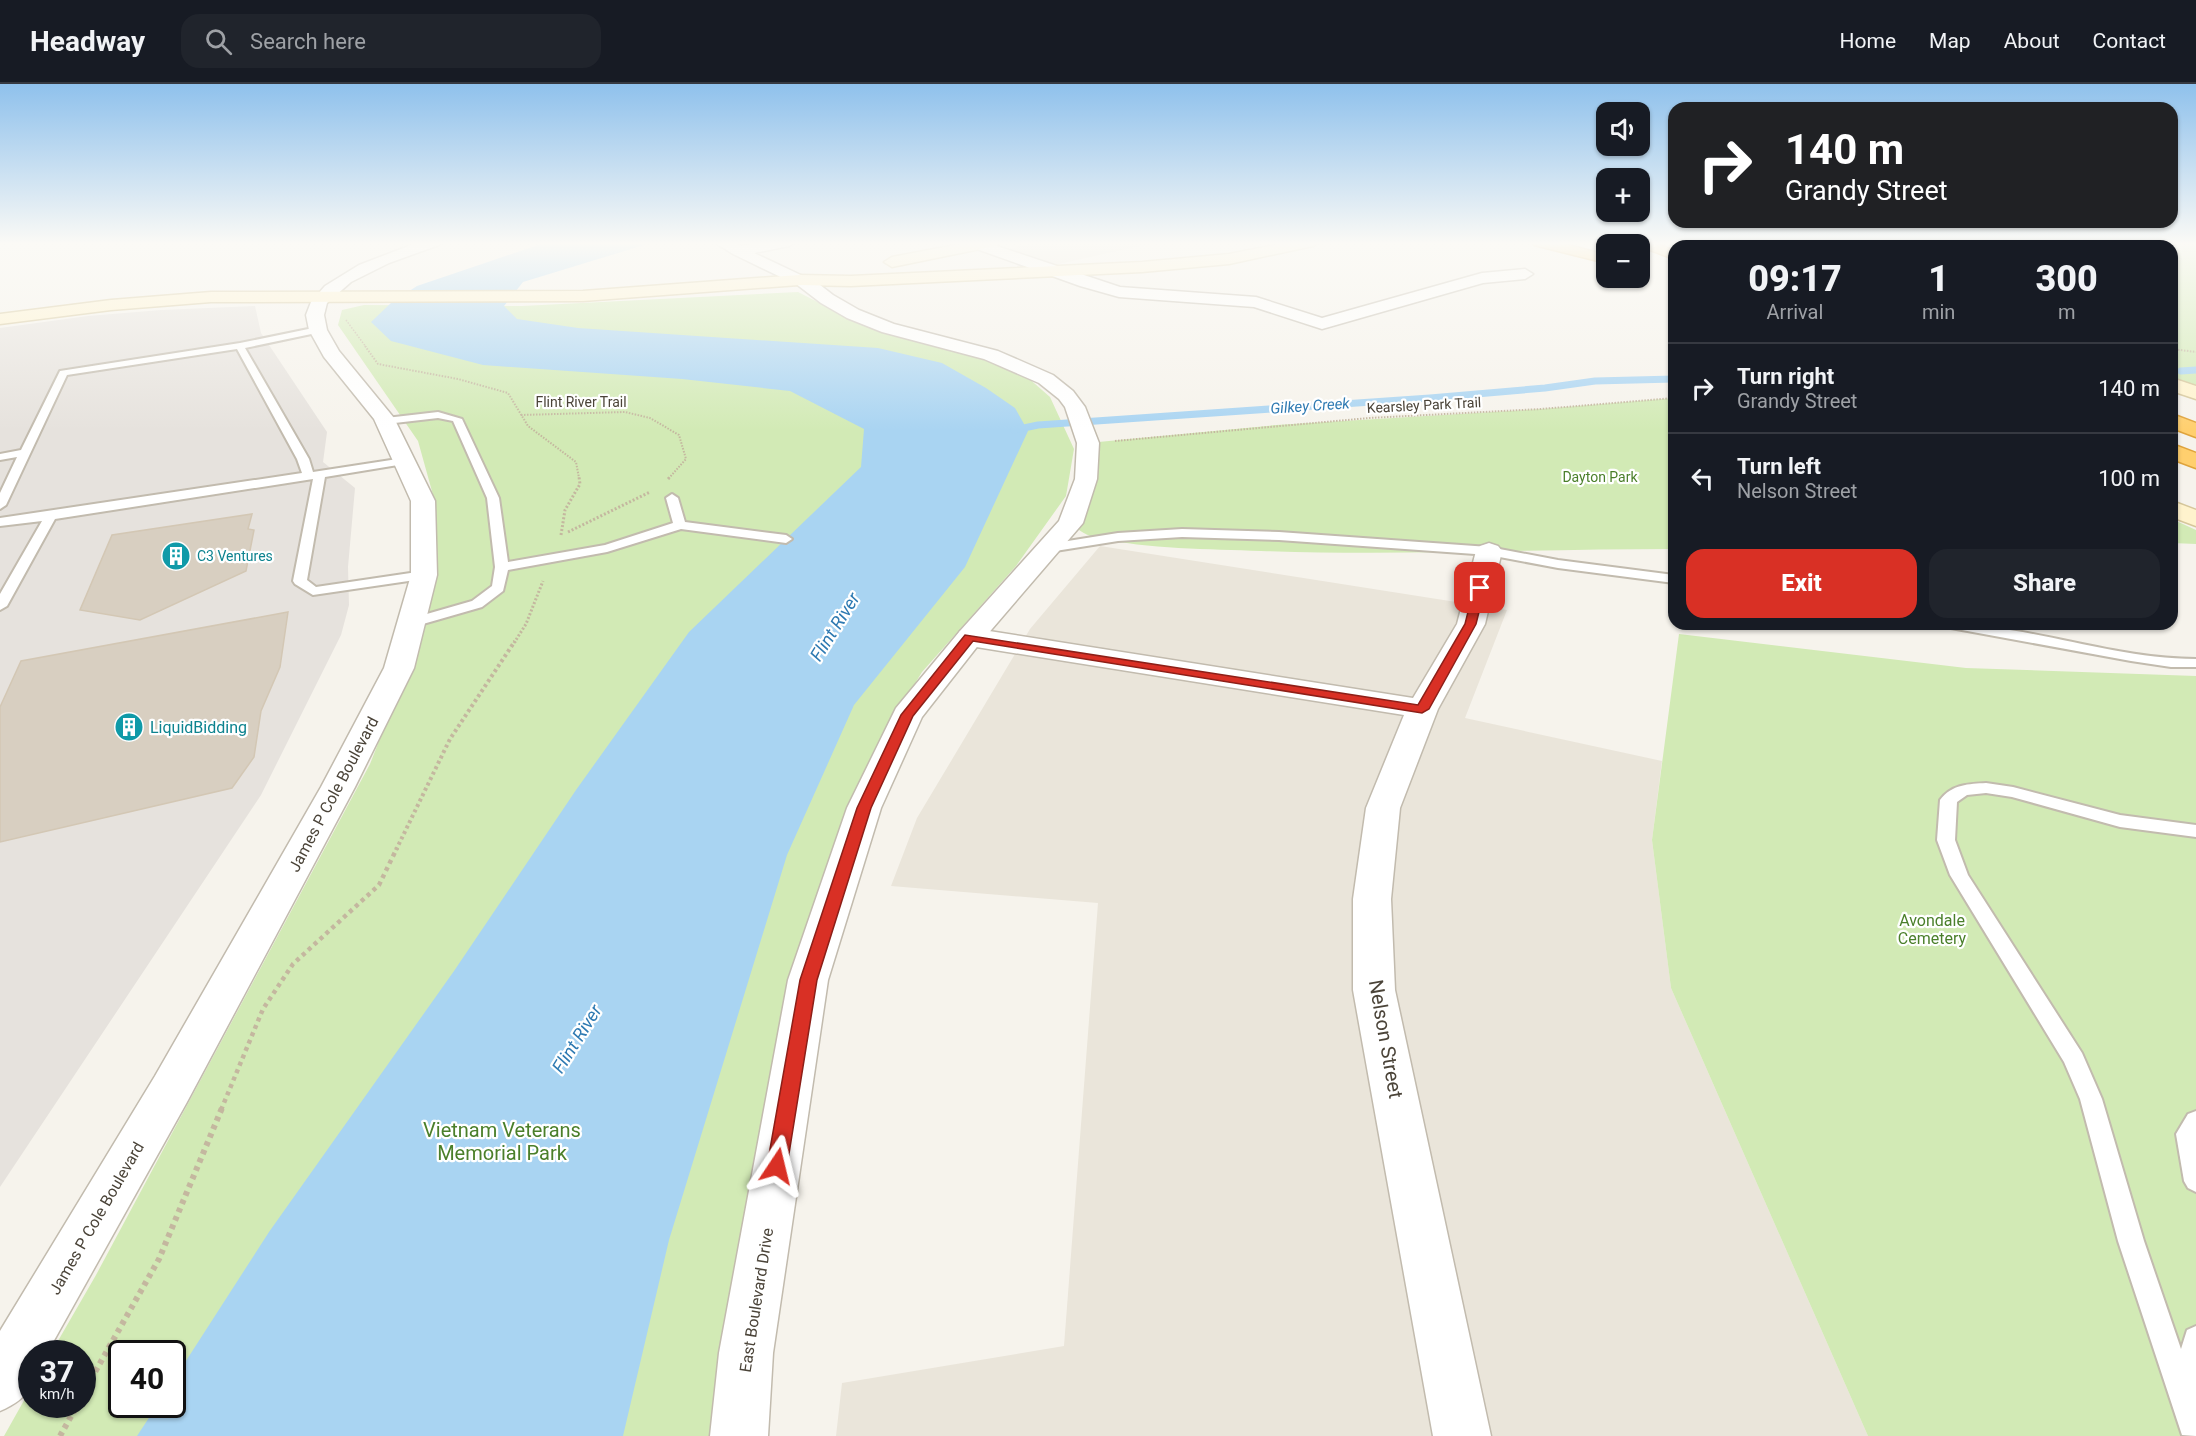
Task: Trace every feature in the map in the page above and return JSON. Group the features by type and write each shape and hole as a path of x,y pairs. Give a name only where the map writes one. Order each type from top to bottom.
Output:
{"highway":[{"path":"2178,426 2196,433"},
{"path":"2178,454 2196,461"}],"main road":[{"path":"0,319 116,305"},
{"path":"2178,386 2196,393"},
{"path":"2178,511 2196,519"}],"street":[{"path":"318,330 315,313 319,305"},
{"path":"835,305 888,328 991,355 1038,375 1066,395 1083,428"},
{"path":"1265,305 1322,324 1388,305"},
{"name":"James P Cole Boulevard","path":"0,1383 171,1089 338,787 399,668 424,575 423,501 386,422 331,353 327,342 318,330"},
{"name":"East Boulevard Drive","path":"739,1436 746,1353 808,980 864,808 907,715 970,637 1071,523 1086,479 1083,428"},
{"name":"Nelson Street","path":"1462,1436 1374,990 1372,899 1383,808 1422,709 1471,624 1489,551"},
{"path":"970,637 1422,709"}],"lane":[{"path":"0,505 63,373 240,345 318,330"},
{"path":"240,345 314,475 300,581 313,591 424,575"},
{"path":"386,422 438,415 457,419 493,498 502,567 498,588 477,604 411,623"},
{"path":"0,457 24,453"},
{"path":"0,522 404,461"},
{"path":"672,498 680,525"},
{"path":"0,606 51,516"},
{"path":"502,567 607,548 680,525 786,539"},
{"path":"1049,548 1118,537 1182,533 1389,543 1489,551 1668,578"},
{"path":"1984,630 2131,657 2171,663 2196,663"},
{"path":"2196,831 2120,820 2013,792 1986,788 1963,790 1949,800 1946,840 1959,875 2074,1059 2083,1079 2091,1099 2131,1241 2196,1435"},
{"path":"2196,1121 2188,1134 2196,1181"},
{"path":"2184,1400 2196,1339"}],"path":[{"path":"2178,350 2196,352"},
{"name":"Kearsley Park Trail","path":"1083,428 1276,425 1541,410 1668,399"},
{"name":"Flint River Trail","path":"521,415 625,412 650,418 679,435 686,459 663,484"},
{"path":"562,535 654,489"},
{"path":"60,1436 70,1418"}],"shaded area":[{"path":"255,306 261,333 327,432 323,462 355,488 348,567 349,605 341,635 261,795 0,1187 0,328 88,316"},
{"path":"1100,546 1507,610 1465,718 1662,761 1652,840 1671,988 1868,1436 836,1436 842,1383 1064,1346 1098,903 891,886 917,818 1030,629"}],"green space":[{"name":"Vietnam Veterans Memorial Park","path":"364,305 824,305 859,323 980,357 1026,376 1050,397 1074,449 1066,496 1016,566 922,672 876,747 827,928 760,1436 4,1436 18,1411 18,1418 96,1418 96,1340 58,1340 96,1275 370,764 392,708 431,589 437,532 435,502 418,441 338,325 342,310"},
{"path":"2178,305 2196,305 2196,393 2178,386"},
{"name":"Dayton Park","path":"1668,398 1668,549 1364,553 1200,549 1117,542 1090,536 1071,523 1088,443 1276,425 1541,409"},
{"path":"2178,522 2196,530 2196,544 2178,543"},
{"name":"Avondale Cemetery","path":"1679,634 1966,668 2196,676 2196,1436 1868,1436 1671,988 1652,840"}],"water":[{"name":"Flint River","path":"389,305 505,305 517,319 578,328 878,348 942,363 986,388 1015,408 1028,431 965,567 854,705 787,855 669,1240 623,1436 137,1436 149,1418 186,1418 186,1361 269,1232 454,971 576,790 689,632 861,467 864,429 790,391 682,379 483,365 391,341 371,322"}],"building":[{"name":"C3 Ventures","path":"252,514 248,529 254,530 246,571 140,620 80,610 112,535"},
{"name":"LiquidBidding","path":"288,612 280,667 261,711 254,757 232,788 0,842 0,707 21,661"}],"waterway":[{"name":"Gilkey Creek","path":"2181,371 2196,370"},
{"name":"Gilkey Creek","path":"1014,430 1038,425 1430,398 1545,388 1595,381 1668,379"}],"place":[{"name":"C3 Ventures","path":"176,556"},
{"name":"LiquidBidding","path":"129,727"}],"route":[{"path":"777,1166 808,980 864,808 907,715 970,637 1422,709 1471,624 1480,588"}]}
